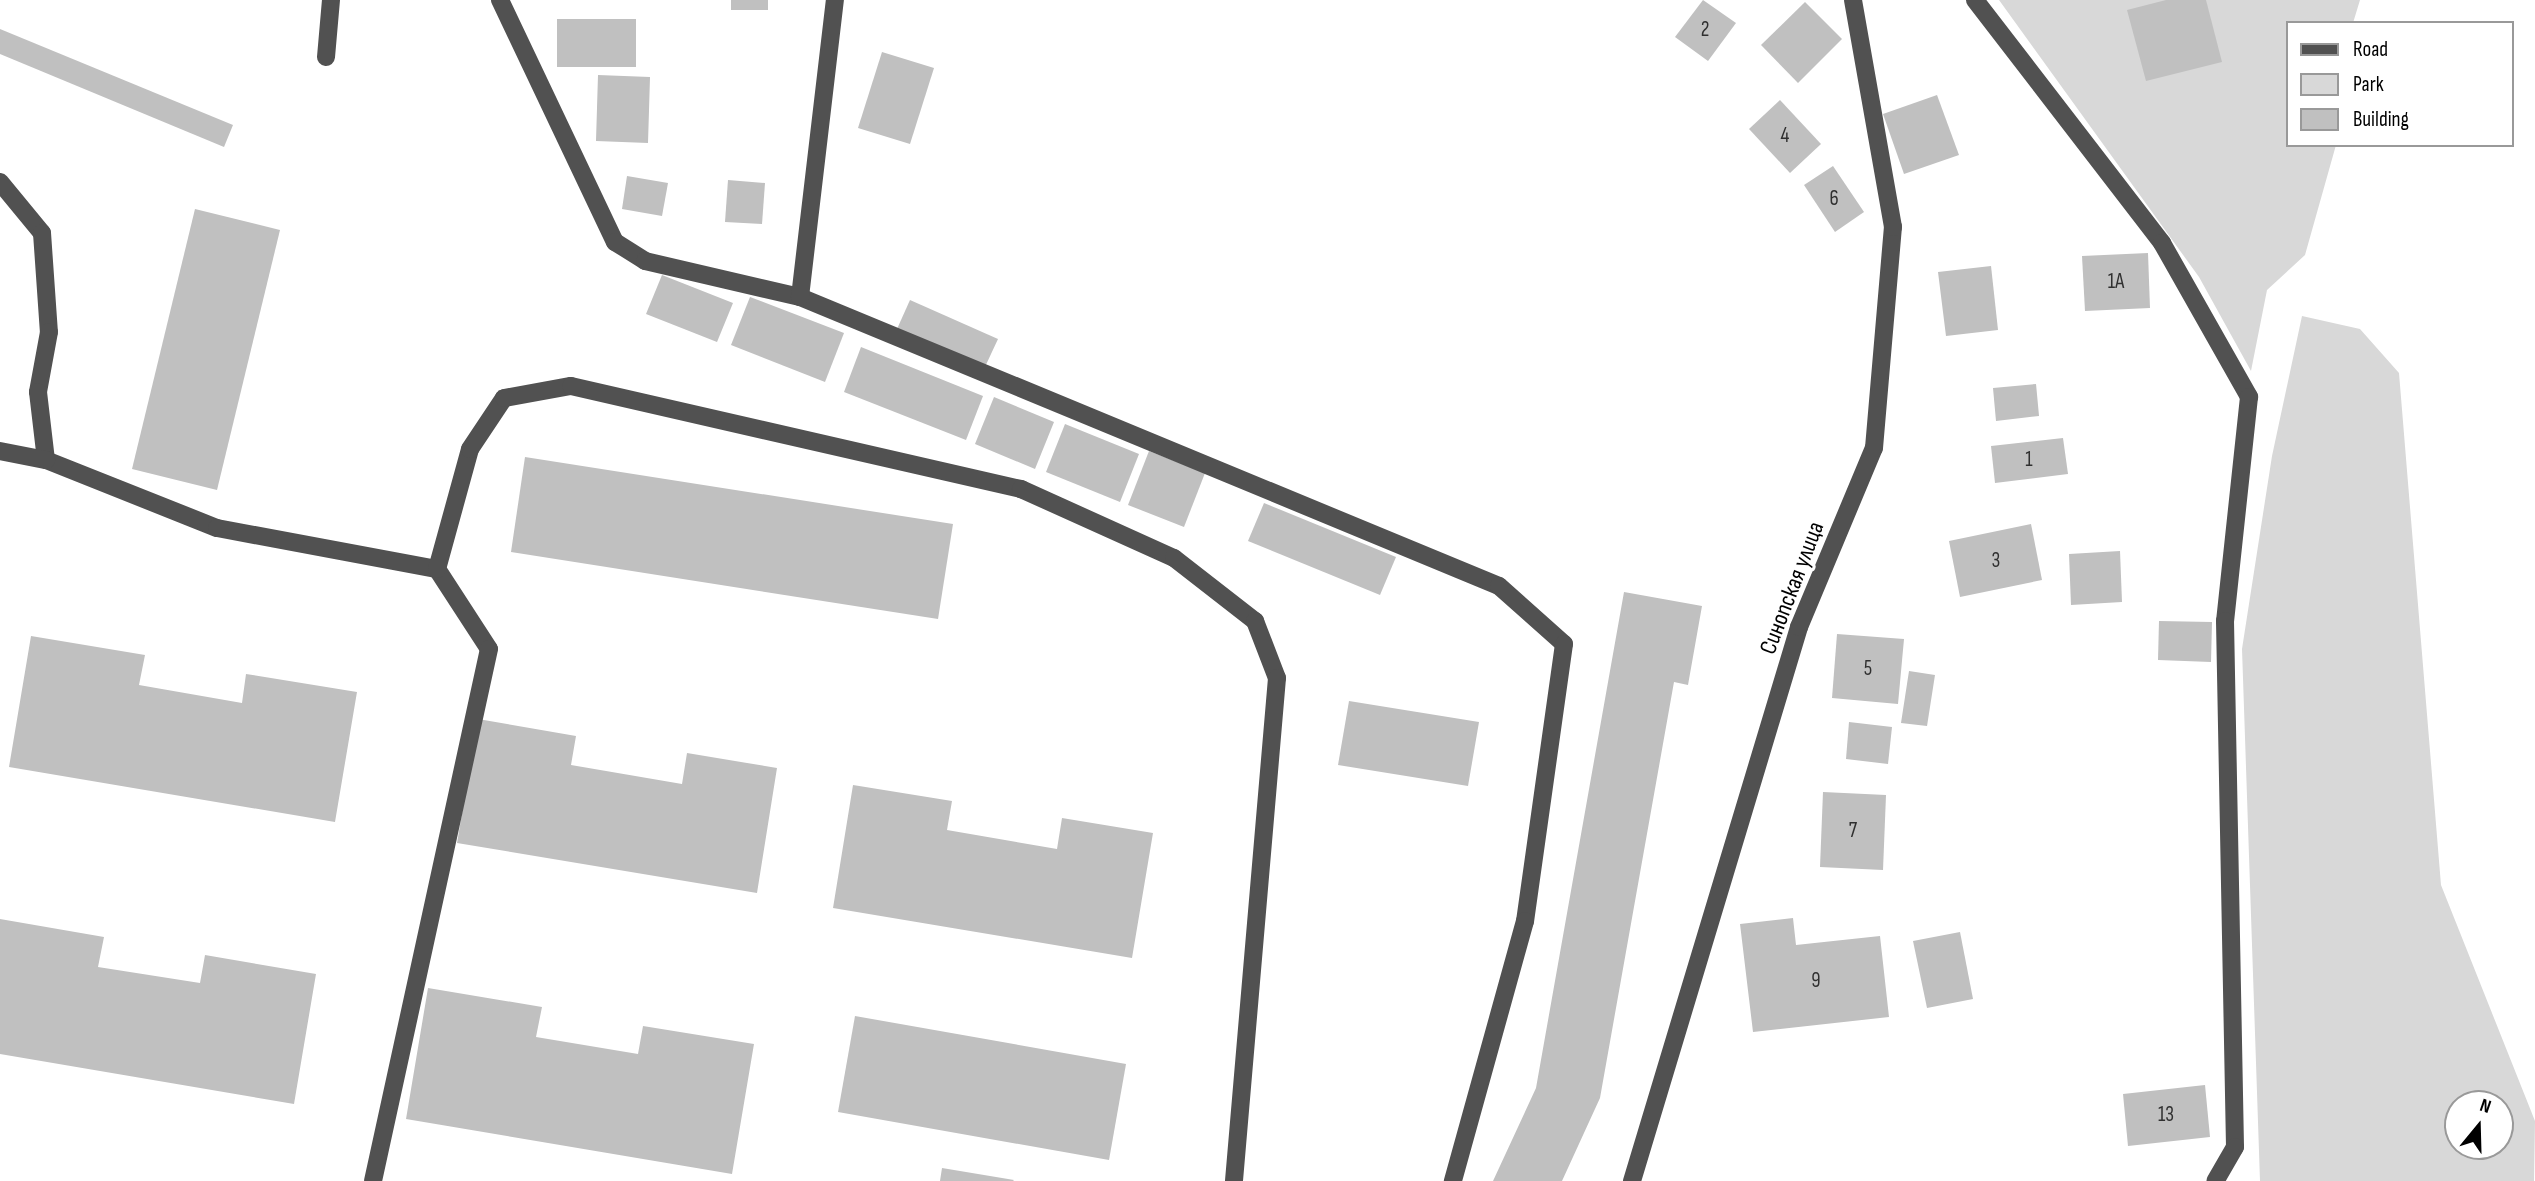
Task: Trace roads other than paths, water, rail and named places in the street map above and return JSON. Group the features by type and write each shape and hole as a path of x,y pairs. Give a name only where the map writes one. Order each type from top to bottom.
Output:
{"street":[{"path":"326,57 331,0"},
{"path":"500,0 615,242 645,261 800,297 1499,586 1564,644 1525,921 1453,1181"},
{"path":"800,297 835,0"},
{"name":"Синопская улица","path":"1632,1181 1800,627 1874,448 1893,227 1853,0"},
{"path":"1975,0 2162,243 2249,397 2225,621 2235,1147 2215,1181"},
{"path":"0,182 42,233 49,331 37,393 46,460"},
{"path":"437,569 470,449 504,398 571,386 1021,489 1174,558 1255,621 1277,678 1234,1181"},
{"path":"0,451 46,460 217,528 437,569 489,649 373,1181"}]}
